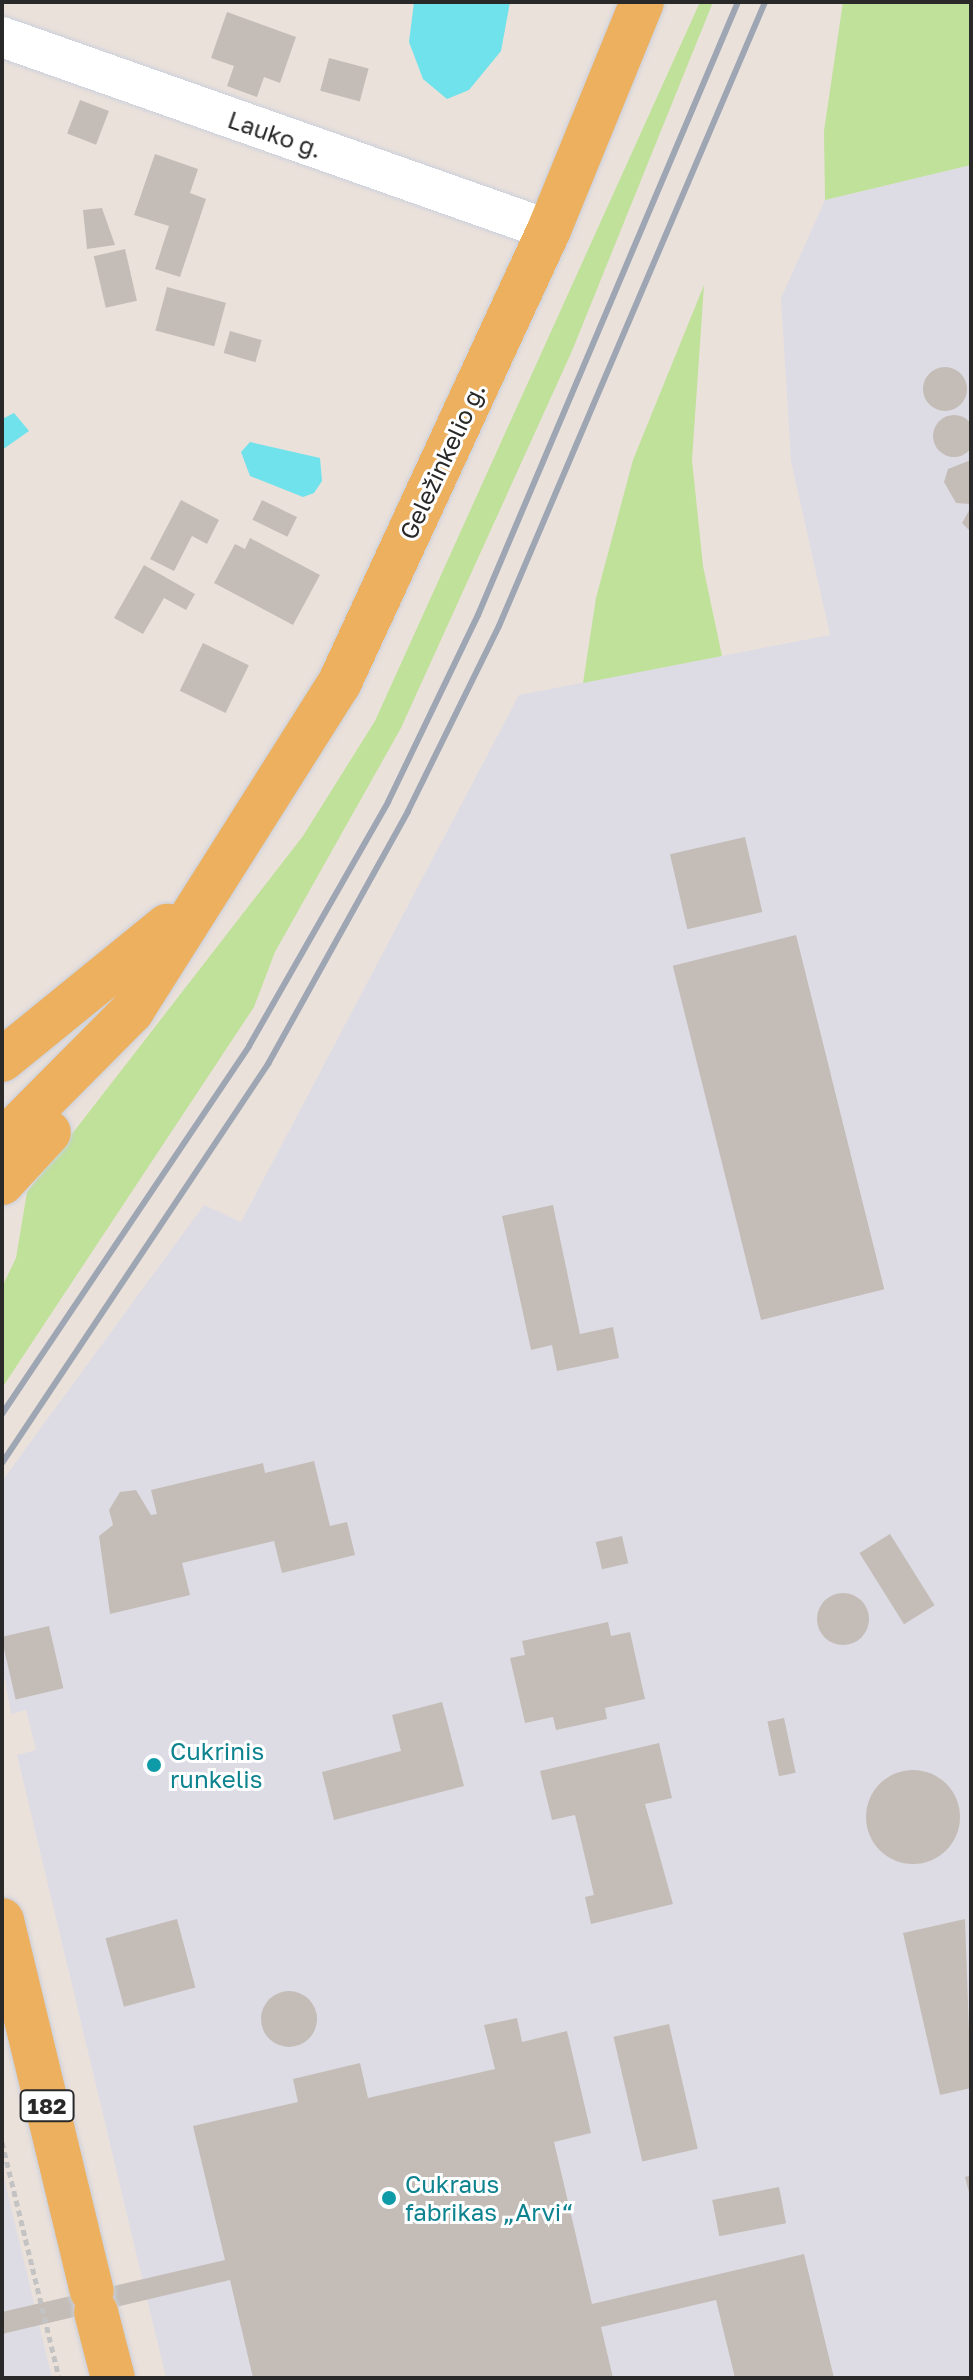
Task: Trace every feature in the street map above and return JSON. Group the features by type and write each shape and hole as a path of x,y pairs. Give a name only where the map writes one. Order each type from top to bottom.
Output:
{"main road":[{"name":"Geležinkelio g.","path":"2,1142 198,897 339,684 549,230 642,2"},
{"name":"Geležinkelio g.","path":"2,1060 122,994"},
{"name":"Geležinkelio g.","path":"2,1091 122,994"},
{"path":"2,1183 97,1073 122,994"},
{"name":"182","path":"2,1920 113,2378"}],"street":[{"name":"Lauko g.","path":"2,37 549,230"}],"path":[{"path":"2,2142 59,2378"}],"shaded area":[{"path":"971,165 971,2378 166,2378 17,1755 36,1750 26,1710 11,1714 2,1663 2,1481 204,1205 241,1222 519,695 830,635 791,461 781,298 825,200"},
{"path":"2,2170 29,2282 52,2378 2,2378"}],"green space":[{"path":"700,2 713,2 572,351 401,728 275,952 254,1007 2,1388 2,1287 16,1258 27,1192 303,836 375,721"},
{"path":"843,2 971,2 971,165 825,200 824,131"},
{"path":"704,285 692,460 703,566 722,656 583,683 596,598 633,460"}],"water":[{"path":"414,2 510,2 501,51 469,90 447,99 423,79 409,42"},
{"path":"14,413 29,431 2,450 2,419"},
{"path":"250,442 320,458 322,481 314,493 303,497 250,476 241,452"}],"building":[{"path":"227,12 296,37 280,83 264,77 257,97 227,86 234,66 211,58"},
{"path":"329,58 369,69 360,101 320,91"},
{"path":"80,100 109,111 96,145 67,134"},
{"path":"155,154 198,169 190,193 206,199 180,277 155,269 169,226 134,215"},
{"path":"102,208 115,245 87,249 83,210"},
{"path":"125,249 137,301 106,308 94,256"},
{"path":"167,287 226,303 214,346 155,330"},
{"path":"230,331 262,340 255,362 224,353"},
{"path":"945,367 960,374 967,389 960,404 945,411 930,404 923,389 930,374"},
{"path":"954,415 969,421 975,436 969,451 954,457 939,451 933,436 939,421"},
{"path":"971,460 971,504 956,503 944,482 948,469"},
{"path":"181,500 219,520 207,544 192,536 174,571 150,559"},
{"path":"262,500 297,517 287,537 252,520"},
{"path":"971,507 971,532 962,523"},
{"path":"250,538 320,575 293,625 214,583 235,544 245,549"},
{"path":"144,565 195,594 186,610 164,598 143,634 114,618"},
{"path":"203,643 249,665 226,713 180,691"},
{"path":"745,837 762,912 687,929 670,854"},
{"path":"796,935 884,1289 761,1320 673,966"},
{"path":"553,1205 580,1334 613,1327 619,1358 557,1371 552,1345 531,1350 502,1216"},
{"path":"314,1461 330,1526 347,1522 355,1555 282,1573 274,1541 182,1563 190,1595 110,1614 99,1536 113,1525 109,1510 120,1492 136,1490 151,1515 157,1514 151,1490 263,1463 265,1473"},
{"path":"890,1534 935,1605 904,1624 859,1553"},
{"path":"622,1536 628,1563 602,1569 596,1542"},
{"path":"843,1593 861,1601 869,1619 861,1637 843,1645 825,1637 817,1619 825,1601"},
{"path":"608,1622 611,1636 630,1632 645,1699 605,1708 607,1719 556,1730 553,1717 525,1723 510,1658 525,1655 522,1641"},
{"path":"49,1626 63,1688 16,1699 2,1637"},
{"path":"442,1702 464,1786 334,1820 322,1772 401,1751 392,1715"},
{"path":"784,1718 796,1773 779,1776 767,1722"},
{"path":"659,1743 672,1798 645,1804 673,1904 591,1924 585,1897 594,1895 575,1815 552,1820 540,1771"},
{"path":"904,1770 922,1770 947,1783 957,1799 960,1817 957,1835 947,1851 922,1864 904,1864 879,1851 866,1826 866,1808 879,1783"},
{"path":"177,1919 195,1988 124,2007 106,1938"},
{"path":"965,1919 971,2088 940,2095 903,1933"},
{"path":"289,1991 309,1999 317,2019 309,2039 289,2047 269,2039 261,2019 269,1999"},
{"name":"Cukraus fabrikas „Arvi“","path":"517,2018 522,2042 567,2031 591,2133 554,2142 592,2304 804,2254 834,2378 735,2378 716,2300 601,2327 613,2378 253,2378 230,2280 2,2334 2,2312 225,2260 193,2126 298,2102 293,2079 360,2063 368,2098 495,2069 484,2025"},
{"path":"669,2024 698,2149 642,2162 613,2037"},
{"path":"971,2175 971,2196 970,2196 965,2177"},
{"path":"779,2187 786,2223 719,2236 712,2200"}],"railway":[{"path":"2,1414 249,1046 388,802 478,615 738,2"},
{"path":"2,1463 268,1064 408,811 499,626 765,2"}],"place":[{"name":"Cukrinis runkelis","path":"154,1765"},
{"name":"Cukraus fabrikas „Arvi“","path":"389,2198"}]}
